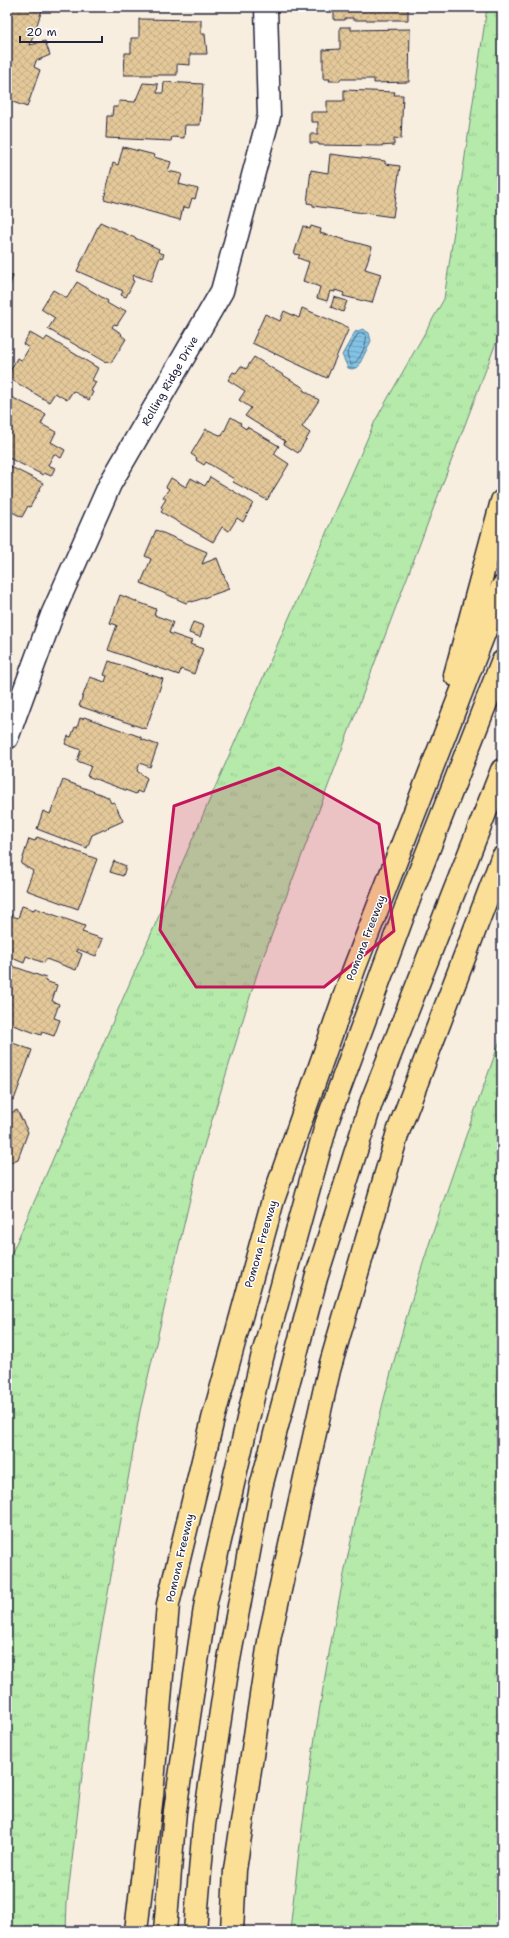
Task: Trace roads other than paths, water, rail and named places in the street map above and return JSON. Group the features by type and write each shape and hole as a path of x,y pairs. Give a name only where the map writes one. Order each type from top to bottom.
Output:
{"highway":[{"path":"425,784 502,501"},
{"name":"Pomona Freeway","path":"136,1931 152,1795 168,1604 213,1419 273,1200 354,969 502,587"},
{"path":"165,1931 175,1811 206,1602 262,1358 327,1122 410,894 502,662"},
{"path":"195,1931 204,1825 228,1665 262,1487 316,1278 371,1103 502,770"},
{"path":"232,1931 235,1870 270,1636 329,1370 398,1132 502,858"},
{"path":"460,969 502,886"}],"street":[{"name":"Rolling Ridge Drive","path":"7,738 52,615 110,484 222,291 269,116 266,7"}],"water":[{"path":"363,329 369,333 371,341 358,367 352,369 348,368 342,355 355,332"}]}
